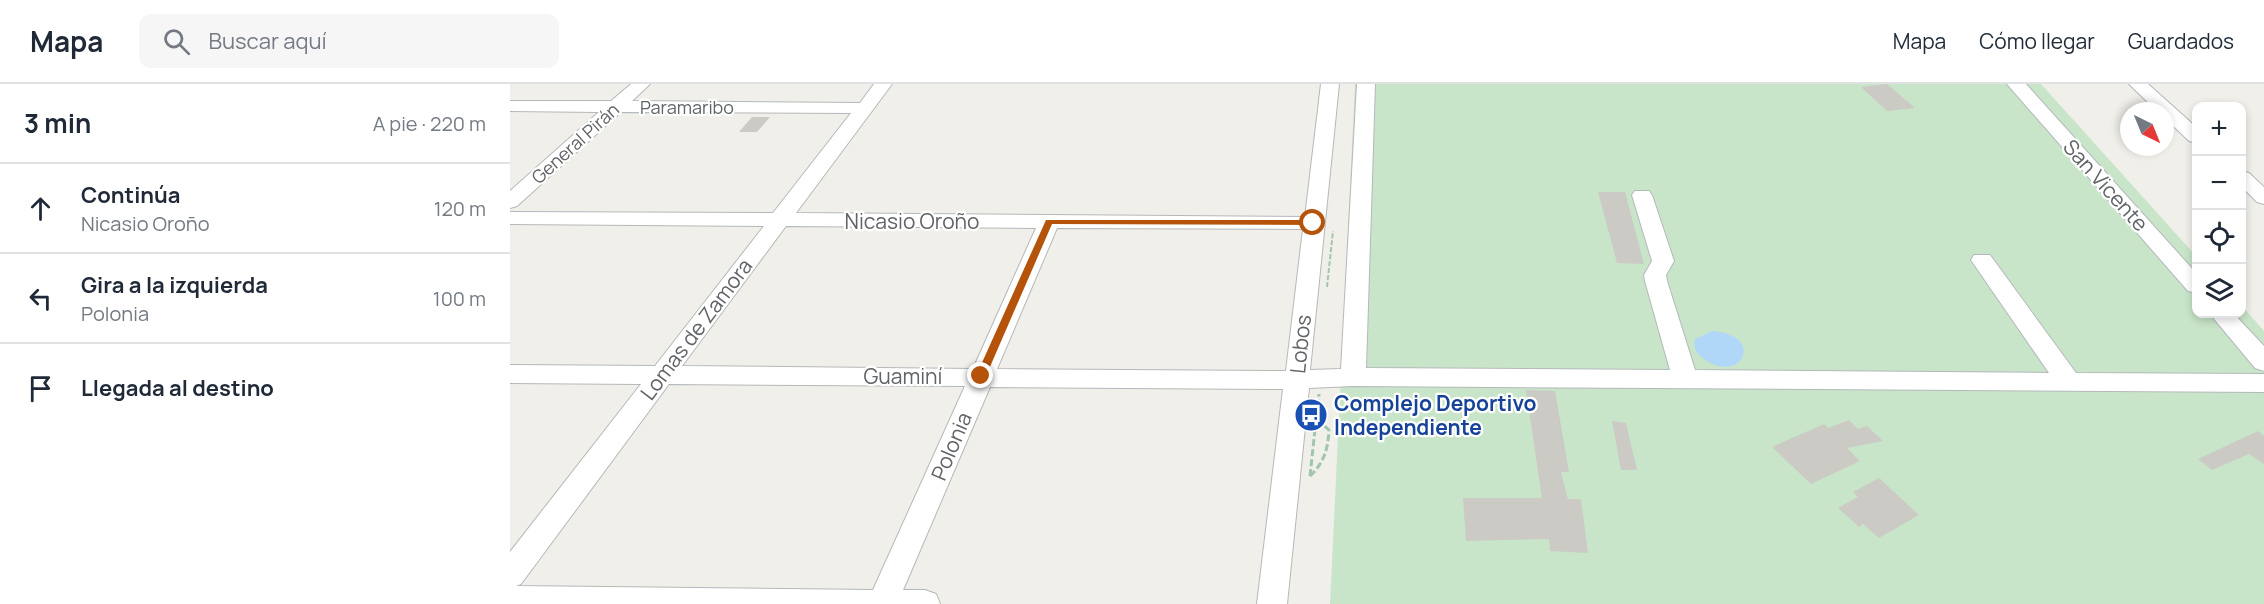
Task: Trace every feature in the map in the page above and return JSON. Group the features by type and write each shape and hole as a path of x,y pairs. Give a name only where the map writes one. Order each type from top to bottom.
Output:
{"street":[{"name":"General Pirán","path":"510,202 641,84"},
{"name":"Lomas de Zamora","path":"510,575 883,84"},
{"name":"Lobos","path":"1272,604 1330,84"},
{"path":"1353,377 1366,84"},
{"name":"San Vicente","path":"2016,84 2192,282"},
{"path":"2138,84 2192,133"},
{"name":"Paramaribo","path":"510,106 864,108"},
{"path":"2246,182 2264,198"},
{"path":"1642,195 1662,261 1655,275 1656,281 1685,379"},
{"name":"Nicasio Oroño","path":"510,218 1313,223"},
{"name":"Polonia","path":"882,604 1049,222"},
{"path":"1982,260 2069,382"},
{"path":"2225,318 2264,362"},
{"name":"Guaminí","path":"510,374 1297,380 1353,377 2264,383"},
{"path":"510,599 925,604"}],"green space":[{"path":"1355,84 2041,84 2192,252 2192,318 2246,318 2246,311 2264,331 2264,604 1330,604"}],"water":[{"path":"1712,331 1729,334 1739,341 1744,349 1743,357 1738,363 1729,367 1718,366 1697,353 1695,339"}],"building":[{"path":"1887,84 1915,108 1887,111 1861,87"},
{"path":"752,117 770,117 757,132 739,132"},
{"path":"1598,192 1625,192 1644,264 1617,263"},
{"path":"1526,390 1555,391 1569,472 1561,472 1568,499 1581,499 1588,553 1550,551 1549,539 1466,541 1463,498 1542,498"},
{"path":"1849,420 1858,429 1867,426 1883,441 1847,448 1860,461 1811,484 1772,447 1824,424 1828,428"},
{"path":"1612,421 1626,423 1637,470 1621,470"},
{"path":"2258,431 2264,436 2264,464 2249,454 2212,470 2198,459"},
{"path":"1879,478 1919,515 1879,538 1863,524 1859,527 1838,508 1858,497 1853,492"}],"place":[{"name":"Complejo Deportivo Independiente","path":"1311,415"}],"route":[{"path":"981,376 1049,222 1313,223"}]}
